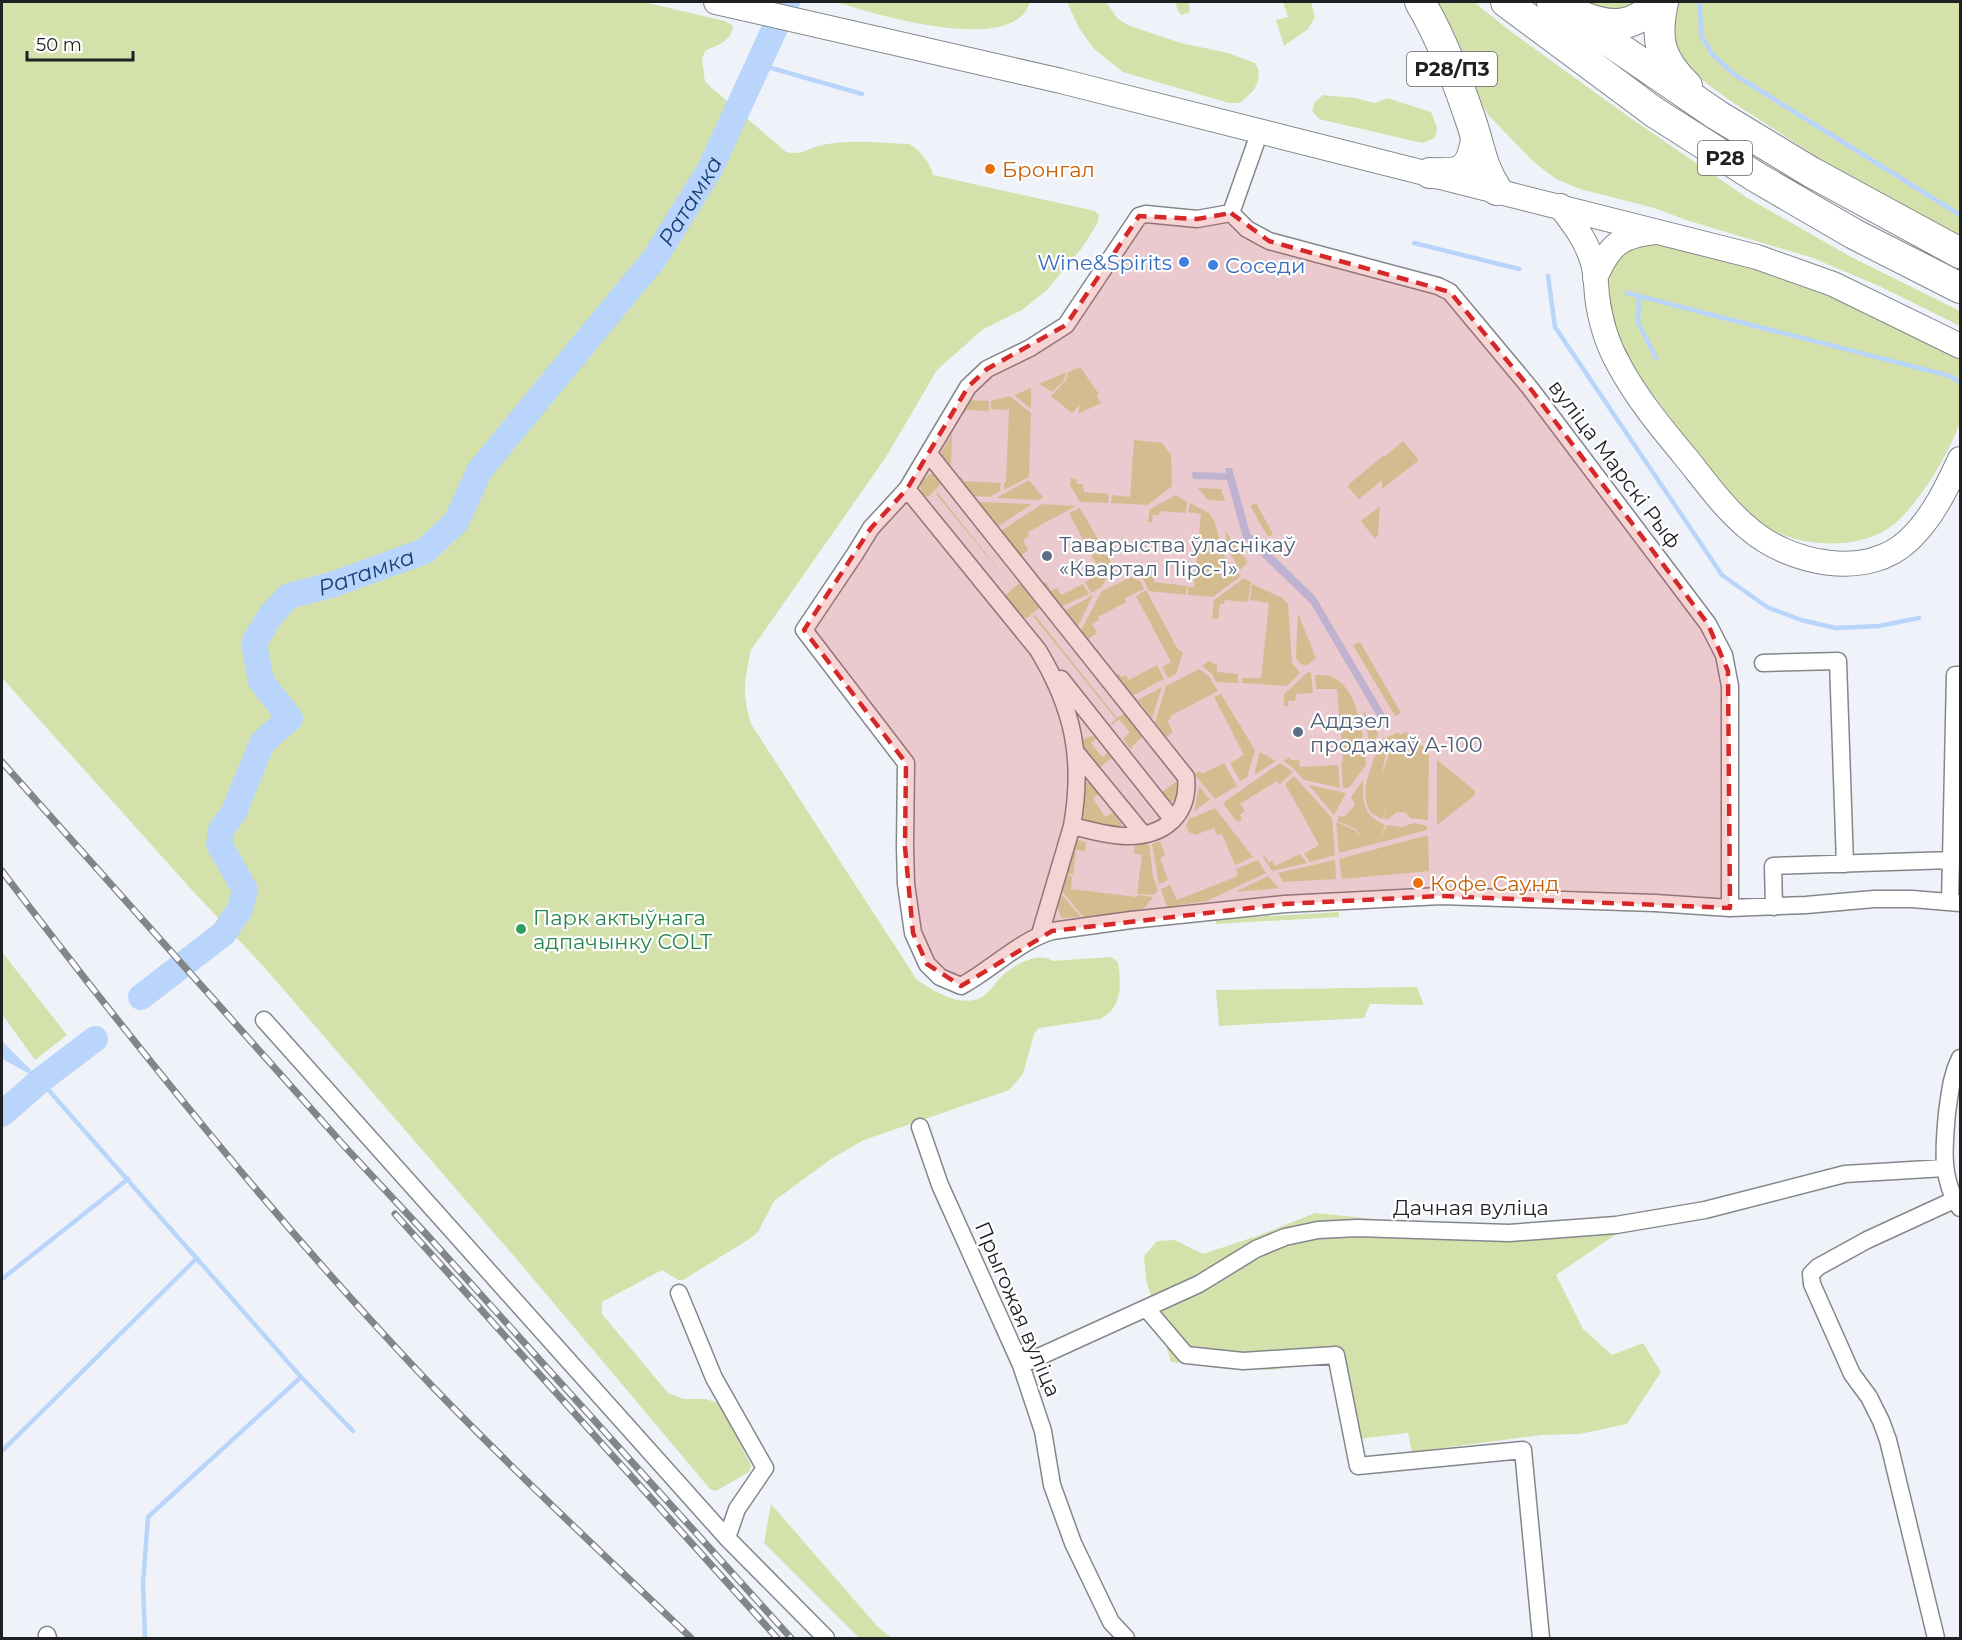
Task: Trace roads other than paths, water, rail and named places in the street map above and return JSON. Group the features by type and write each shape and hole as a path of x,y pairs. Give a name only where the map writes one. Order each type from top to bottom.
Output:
{"highway":[{"name":"Р28/П3","path":"1420,2 1455,78 1483,166 1497,190"},
{"name":"Р28","path":"1506,2 1654,111 1756,177 1854,234 1960,288"},
{"path":"1556,4 1595,22 1615,25 1646,15 1661,2"},
{"path":"1661,2 1659,21 1664,56 1672,72 1717,115"},
{"name":"Р28","path":"1556,4 1717,115 1811,172 1960,253"},
{"path":"1430,173 1453,174 1464,170 1469,164 1476,140"}],"street":[{"path":"716,2 1061,81 1757,257 1833,284 1960,346"},
{"path":"1260,131 1231,213 1197,219 1146,214 1139,216 1066,325 1030,348 987,369 968,387 907,489 871,528 804,630 906,763 906,884 913,933 927,964 940,977 961,986 980,976 1041,934 1052,931 1131,920 1285,904 1441,896 1655,903 1730,908 1874,899 1955,902 1951,860 1954,675 1960,675"},
{"path":"1560,206 1578,231 1592,261 1601,317 1619,366 1667,435 1733,514 1749,530 1768,543 1792,556 1812,562 1868,561 1886,555 1909,541 1929,519 1960,459"},
{"name":"вуліца Марскі Рыф","path":"1231,213 1247,229 1269,241 1438,286 1450,292 1530,388 1708,624 1724,655 1730,686 1730,908"},
{"path":"1595,278 1610,219"},
{"path":"1595,278 1604,258 1613,246 1637,234 1659,231"},
{"path":"928,454 1186,777 1187,787 1181,813 1157,829 1143,834 1125,836 1072,826"},
{"path":"907,489 1173,820"},
{"path":"1038,650 1053,674 1068,711 1078,775 1072,826 1041,934"},
{"path":"1763,663 1838,661 1845,864"},
{"path":"1075,750 1143,834"},
{"path":"1773,907 1773,866 1951,860"},
{"path":"264,1020 727,1538 826,1638"},
{"path":"1936,1638 1888,1440 1869,1397 1852,1374 1812,1284 1811,1274 1818,1267 1867,1240 1957,1205 1945,1168 1943,1150 1951,1084 1960,1058"},
{"name":"Прыгожая вуліца","path":"920,1127 940,1185 1021,1365 1043,1431 1052,1485 1073,1543 1111,1622 1126,1638"},
{"name":"Дачная вуліца","path":"1021,1365 1199,1284 1256,1249 1285,1237 1318,1230 1357,1228 1509,1233 1616,1225 1705,1210 1845,1174 1945,1168"},
{"path":"679,1293 714,1378 765,1468 737,1509 727,1538"},
{"path":"1146,1308 1186,1355 1243,1360 1336,1354 1358,1466 1523,1450 1541,1638"}],"water":[{"path":"1225,468 1232,468 1250,533 1315,596 1388,720 1381,723 1311,604 1243,538 1227,480 1193,479 1192,472 1226,473"},
{"path":"2,1041 41,1080 2,1059"}],"waterway":[{"name":"Ратамка","path":"141,997 224,933 240,909 245,890 219,844 221,830 234,812 262,743 290,718 261,681 254,643 270,616 289,596 331,585 425,551 456,522 480,470 654,259 710,169 787,2"},
{"path":"1700,2 1701,35 1712,54 1735,75 1960,215"},
{"path":"757,64 862,94"},
{"path":"1414,243 1519,269"},
{"path":"1548,276 1555,327 1722,575 1767,607 1801,620 1836,628 1879,626 1919,618"},
{"path":"1627,293 1950,376 1960,382"},
{"path":"1639,296 1638,323 1656,358"},
{"name":"Ратамка","path":"2,1114 41,1080 95,1039"},
{"path":"37,1077 301,1377 148,1517 143,1583 145,1638"},
{"path":"2,1279 128,1179"},
{"path":"2,1451 197,1258"},
{"path":"301,1377 353,1431"}],"railway":[{"path":"2,762 347,1149 791,1638"},
{"path":"2,871 209,1134 374,1324 495,1450 691,1638"},
{"path":"395,1214 777,1638"}],"place":[{"name":"Бронгал","path":"990,169"},
{"name":"Wine&Spirits","path":"1184,262"},
{"name":"Соседи","path":"1213,265"},
{"name":"Таварыства ўласнікаў «Квартал Пірс-1»","path":"1047,556"},
{"name":"Аддзел продажаў А-100","path":"1298,732"},
{"name":"Кофе Саунд","path":"1418,883"},
{"name":"Парк актыўнага адпачынку COLT","path":"521,929"}]}
